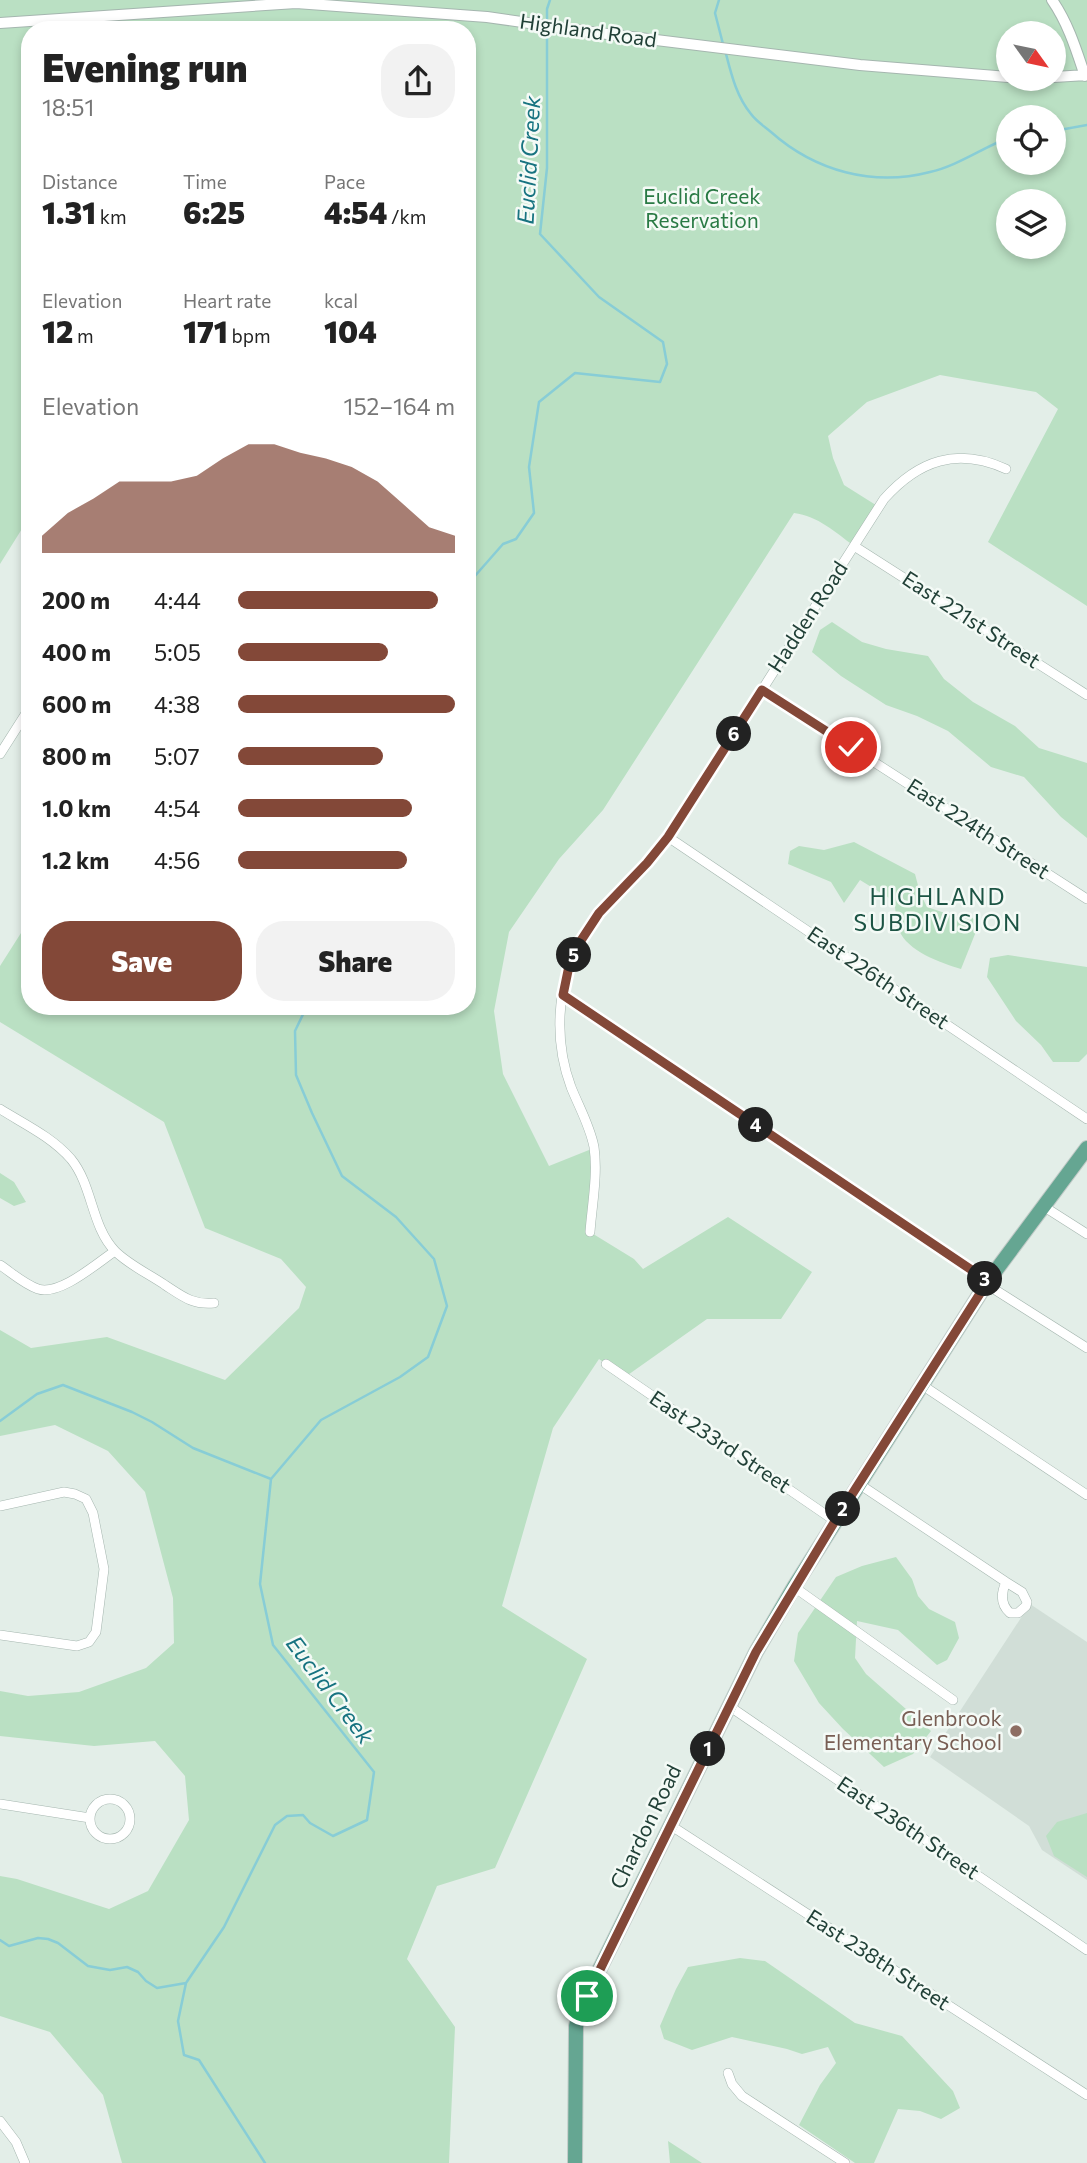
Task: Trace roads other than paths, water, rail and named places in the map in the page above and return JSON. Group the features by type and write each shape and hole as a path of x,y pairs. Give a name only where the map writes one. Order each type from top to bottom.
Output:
{"main road":[{"name":"Chardon Road","path":"575,2163 576,2026 581,2007 756,1652 835,1521 987,1282 1087,1148"}],"street":[{"path":"1052,0 1073,41 1086,76 1066,77"},
{"name":"Highland Road","path":"30,21 296,3 487,17 860,65 996,76"},
{"name":"Highland Road","path":"0,23 21,22"},
{"name":"Hadden Road","path":"590,1232 594,1148 562,1059 559,1023 569,966 580,942 599,913 668,837 884,499 898,484 922,468 943,460 982,460 1006,469"},
{"name":"East 221st Street","path":"854,546 1087,695"},
{"name":"East 224th Street","path":"762,690 1087,899"},
{"path":"0,754 21,722"},
{"name":"East 226th Street","path":"668,837 1087,1119"},
{"path":"563,995 1087,1348"},
{"path":"0,1109 50,1140 71,1159 85,1182 101,1228 115,1251 190,1300 202,1304 214,1303"},
{"path":"1043,1206 1087,1234"},
{"path":"0,1265 32,1286 49,1290 65,1284 115,1251"},
{"name":"East 233rd Street","path":"606,1364 835,1521"},
{"path":"922,1385 1087,1495"},
{"path":"859,1484 1006,1582"},
{"path":"0,1506 64,1492 86,1499 93,1513 104,1569 96,1632 89,1642 77,1646 0,1635"},
{"path":"794,1587 953,1700"},
{"name":"East 236th Street","path":"729,1706 1087,1950"},
{"path":"110,1799 124,1805 130,1818 125,1832 117,1838 107,1839 95,1832 90,1818 97,1804 110,1799"},
{"path":"0,1804 90,1818"},
{"name":"East 238th Street","path":"670,1825 1087,2095"},
{"path":"728,2073 742,2096 845,2163"},
{"path":"0,2121 16,2142 25,2163"}],"waterway":[{"name":"Euclid Creek","path":"547,21 550,0"},
{"name":"Euclid Creek","path":"719,0 715,13 723,44"},
{"name":"Euclid Creek","path":"476,575 503,544 516,539 534,513 529,467 539,402 575,373 660,382 667,364 663,342 599,297 540,234 547,168 547,28"},
{"name":"Euclid Creek","path":"725,50 738,92 755,119 788,146 826,166 866,176 909,176 950,166 996,144"},
{"name":"Euclid Creek","path":"1066,129 1087,125"},
{"name":"Euclid Creek","path":"265,2163 199,2060 184,2055 178,2021 186,1983 224,1927 275,1825 287,1816 303,1815 310,1823 333,1836 367,1820 374,1772 273,1645 260,1584 271,1479 321,1420 400,1377 428,1357 447,1306 434,1259 396,1217 342,1176 296,1075 295,1031 303,1015"},
{"path":"0,1421 37,1394 63,1385 132,1412 193,1448 271,1479"},
{"path":"0,1940 9,1946 38,1938 48,1939 58,1943 88,1966 110,1970 127,1967 138,1972 157,1988 186,1983"}],"place":[{"name":"Glenbrook Elementary School","path":"1016,1731"}],"district":[{"name":"HIGHLAND SUBDIVISION","path":"938,910"}],"park label":[{"name":"Euclid Creek Reservation","path":"702,209"}]}
